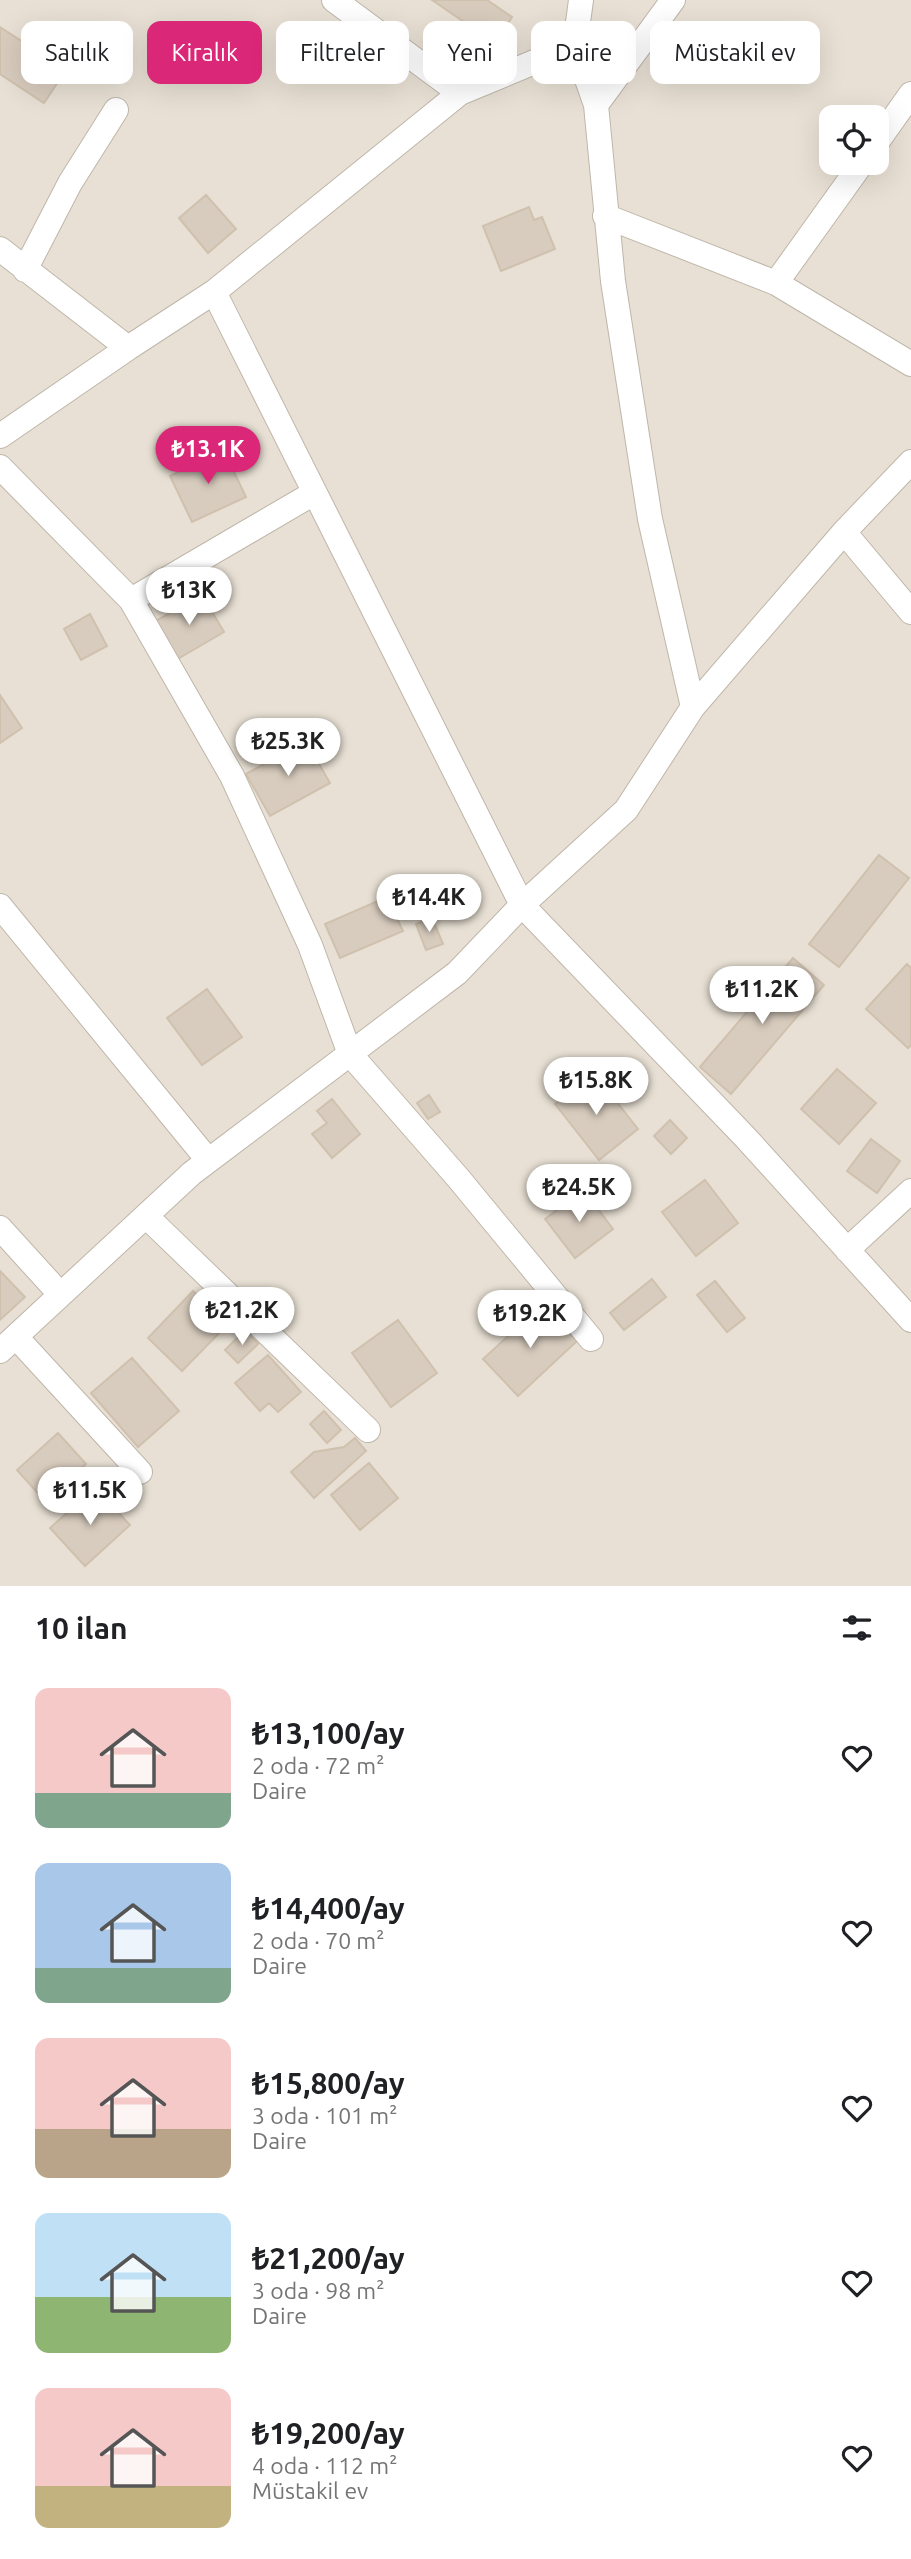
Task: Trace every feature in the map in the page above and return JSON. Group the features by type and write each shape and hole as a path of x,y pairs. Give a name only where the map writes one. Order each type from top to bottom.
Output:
{"street":[{"path":"334,0 460,93"},
{"path":"578,21 581,0"},
{"path":"596,105 673,0"},
{"path":"0,436 214,292 460,93 531,63"},
{"path":"589,84 596,105 605,216 650,519 694,707"},
{"path":"889,125 911,94"},
{"path":"25,270 69,183 117,110"},
{"path":"776,283 853,175"},
{"path":"605,216 776,283 911,364"},
{"path":"0,249 128,348"},
{"path":"214,292 522,905 745,1137 911,1320"},
{"path":"140,1472 8,1344 208,1160 457,973 522,905 626,810 694,707 844,532 911,462"},
{"path":"0,467 131,600 232,776 310,945 350,1054 459,1179 591,1339"},
{"path":"131,600 314,493"},
{"path":"844,532 911,612"},
{"path":"0,906 208,1160"},
{"path":"847,1250 911,1191"},
{"path":"146,1216 368,1430"},
{"path":"0,1228 60,1294"}],"shaded area":[{"path":"0,0 911,0 911,1586 0,1586"}],"building":[{"path":"432,0 487,0 512,17 509,21 463,21"},
{"path":"0,27 21,41 21,84 57,84 44,103 0,74"},
{"path":"206,195 236,229 208,253 179,218"},
{"path":"529,207 534,220 542,217 555,249 501,271 483,226"},
{"path":"224,451 246,497 192,522 170,476"},
{"path":"202,595 224,632 176,660 154,622"},
{"path":"90,614 107,646 81,660 64,629"},
{"path":"0,695 22,728 0,743"},
{"path":"306,741 330,783 270,816 246,774"},
{"path":"879,855 909,878 839,967 809,944"},
{"path":"387,897 403,931 340,958 325,924"},
{"path":"432,918 443,944 426,950 416,924"},
{"path":"793,958 824,985 731,1094 700,1067"},
{"path":"907,964 911,968 911,1045 908,1048 866,1009"},
{"path":"207,989 242,1037 202,1065 167,1018"},
{"path":"837,1069 876,1103 839,1144 801,1109"},
{"path":"594,1073 638,1129 599,1160 555,1104"},
{"path":"429,1095 440,1112 428,1119 417,1103"},
{"path":"332,1099 360,1134 332,1158 312,1134 327,1123 317,1111"},
{"path":"670,1120 687,1138 671,1154 654,1136"},
{"path":"871,1139 900,1161 877,1193 847,1171"},
{"path":"705,1180 738,1223 696,1256 662,1212"},
{"path":"584,1190 613,1229 575,1258 545,1219"},
{"path":"0,1271 25,1297 0,1320"},
{"path":"652,1279 666,1297 624,1330 610,1313"},
{"path":"715,1281 745,1318 727,1332 697,1295"},
{"path":"193,1291 228,1324 182,1371 148,1338"},
{"path":"543,1304 577,1341 518,1396 483,1359"},
{"path":"398,1320 437,1373 391,1407 352,1353"},
{"path":"245,1330 258,1344 238,1363 225,1350"},
{"path":"268,1355 301,1392 278,1412 269,1403 260,1411 235,1383"},
{"path":"132,1358 179,1411 138,1447 91,1393"},
{"path":"324,1411 341,1430 327,1443 310,1424"},
{"path":"58,1433 86,1464 45,1501 17,1470"},
{"path":"355,1438 366,1451 314,1498 291,1472 314,1452 344,1447"},
{"path":"369,1463 398,1498 360,1530 331,1495"},
{"path":"95,1488 130,1525 85,1566 50,1528"}]}
